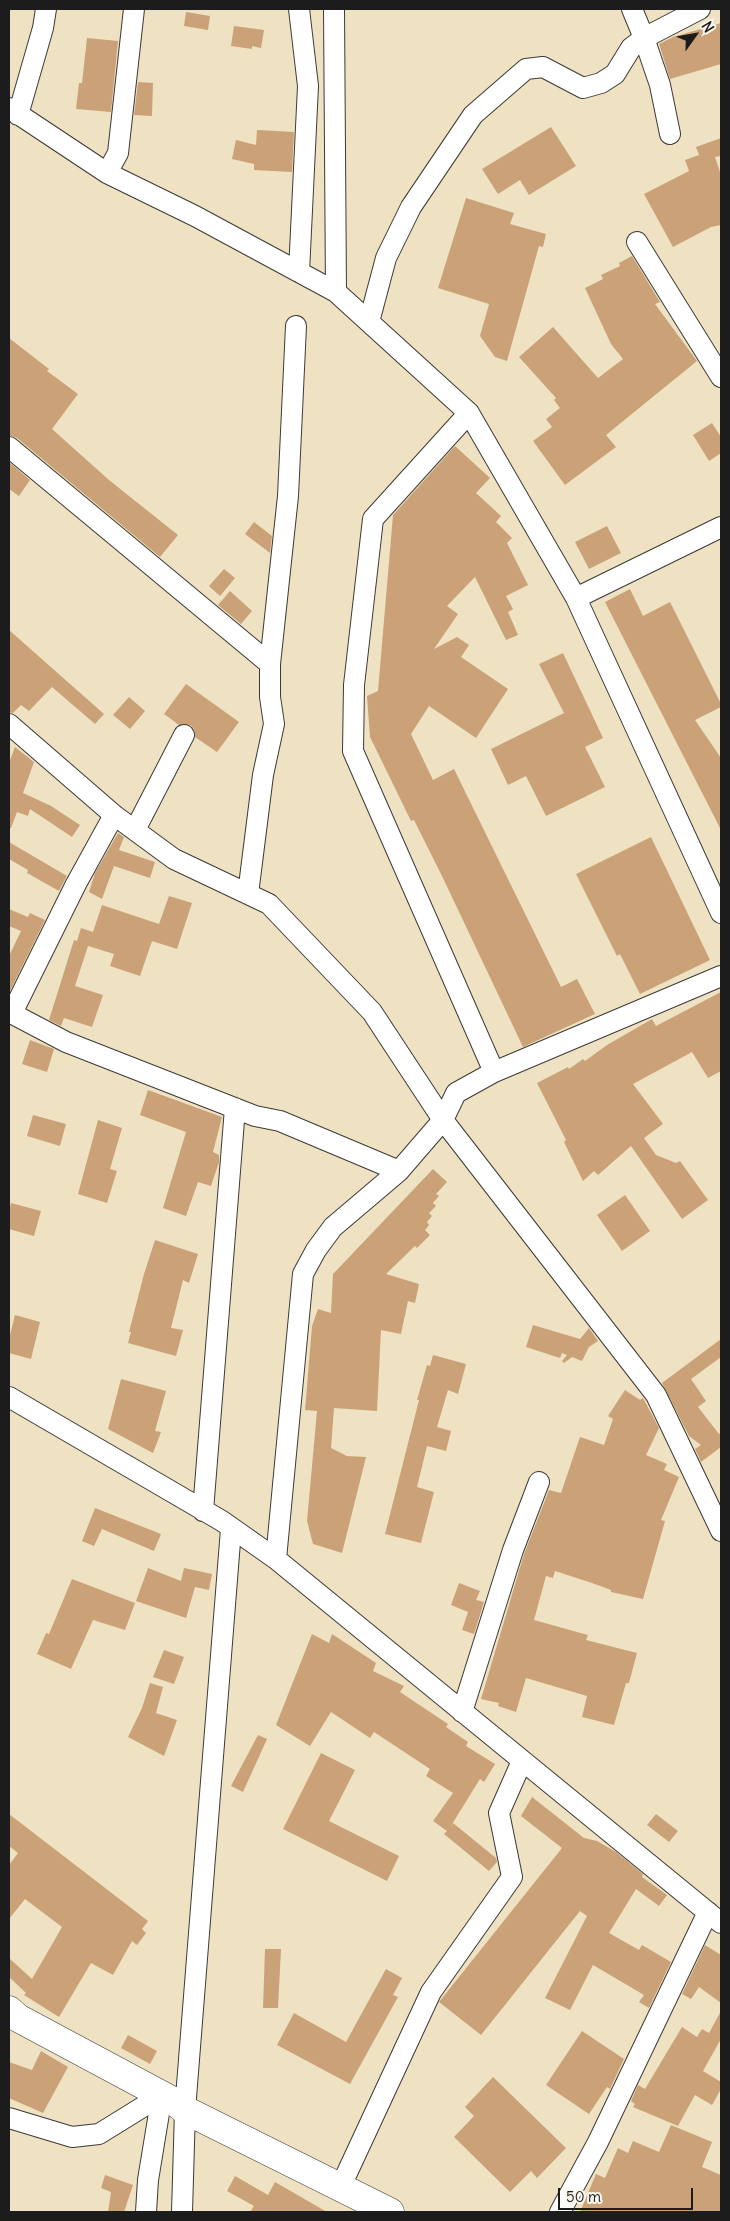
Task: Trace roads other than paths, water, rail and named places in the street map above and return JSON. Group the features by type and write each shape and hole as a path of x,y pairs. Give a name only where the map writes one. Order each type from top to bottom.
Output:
{"main road":[{"path":"12,2014 162,2095 185,2110 390,2212"}],"street":[{"path":"46,9 43,28 13,112 107,173 195,216 336,292 469,413 576,598 721,913"},
{"path":"107,173 118,153 134,9"},
{"path":"299,9 308,86 299,272"},
{"path":"334,9 336,292"},
{"path":"632,9 660,85 670,134"},
{"path":"369,322 386,258 412,208 473,115 526,69 543,67 583,88 601,83 615,74 631,48 644,38 700,9"},
{"path":"308,86 336,102"},
{"path":"636,242 721,378"},
{"path":"248,894 263,775 274,724 270,697 270,664 288,496 296,326"},
{"path":"469,413 373,519 354,685 353,751 494,1072"},
{"path":"9,447 270,664"},
{"path":"576,598 721,527"},
{"path":"9,724 114,815 174,859 269,904 372,1012 443,1120 656,1395 721,1531"},
{"path":"134,830 184,735"},
{"path":"114,815 10,1012 66,1042 255,1116 280,1121 399,1171"},
{"path":"276,1559 302,1274 316,1250 333,1227 399,1171 443,1120 456,1093 494,1072 721,976"},
{"path":"203,1511 235,1108"},
{"path":"9,1397 203,1511 276,1559 715,1917 560,2212"},
{"path":"462,1712 514,1550 539,1482"},
{"path":"182,2212 185,2110 231,1529"},
{"path":"340,2188 431,1992 512,1877 499,1813 522,1761"},
{"path":"9,2118 72,2137 99,2134 162,2095"},
{"path":"146,2212 148,2180 162,2095"}]}
